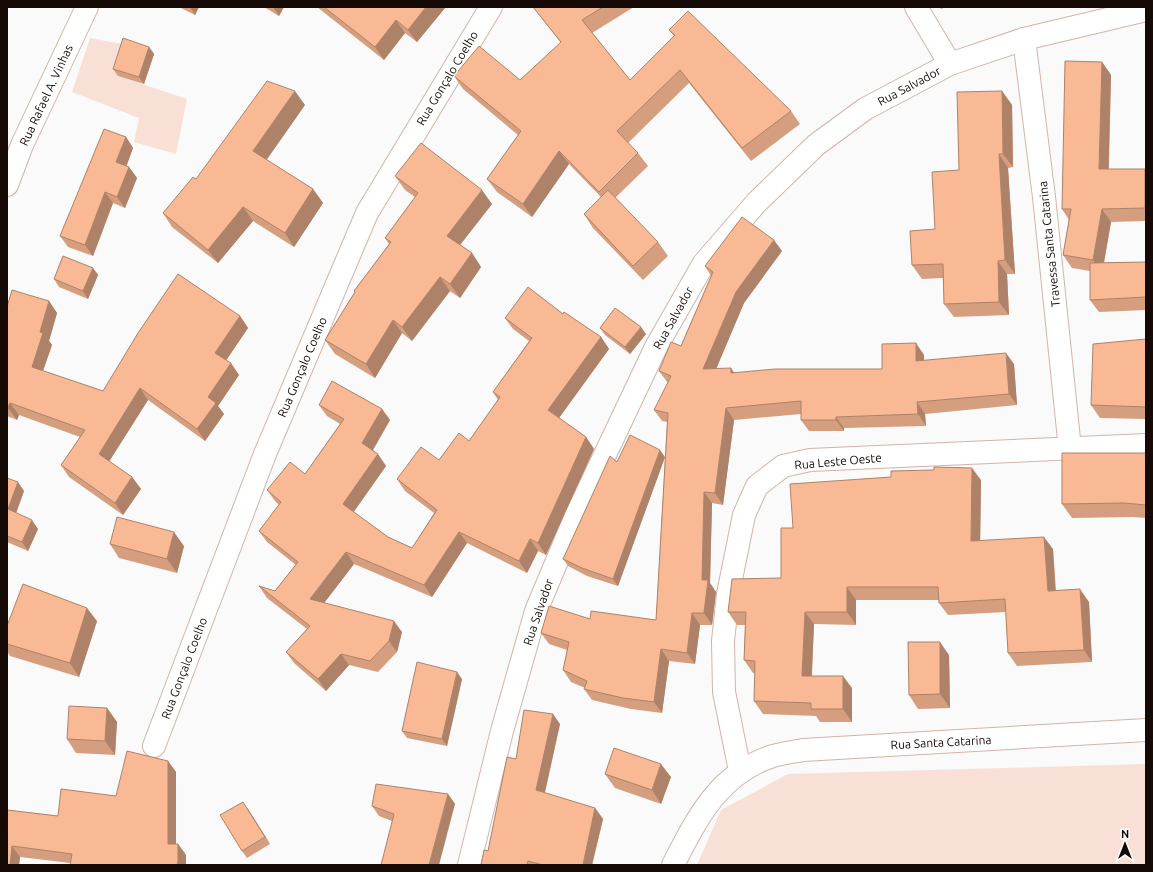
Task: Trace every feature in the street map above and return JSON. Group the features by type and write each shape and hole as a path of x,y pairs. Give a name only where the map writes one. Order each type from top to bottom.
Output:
{"street":[{"name":"Rua Rafael A. Vinhas","path":"7,185 22,145 87,7"},
{"path":"916,7 950,64"},
{"name":"Rua Gonçalo Coelho","path":"154,746 265,454 368,213 487,8"},
{"name":"Rua Salvador","path":"469,865 502,731 536,611 575,518 656,347 704,263 757,202 816,145 865,109 950,64 1024,39 1146,10"},
{"name":"Travessa Santa Catarina","path":"1024,39 1044,197 1070,448"},
{"name":"Rua Leste Oeste","path":"740,771 724,692 723,641 728,594 744,515 757,486 783,466 810,460 1146,445"},
{"name":"Rua Santa Catarina","path":"673,865 697,818 717,792 740,771 773,756 803,750 1146,730"}],"shaded area":[{"path":"90,38 128,45 118,76 187,99 176,154 134,142 139,118 72,92"},
{"path":"1146,764 1146,865 697,865 721,810 788,774"}],"building":[{"path":"324,7 426,7 408,30 396,20 375,47"},
{"path":"533,7 603,7 582,20 630,80 675,35 669,30 688,11 791,111 742,148 680,70 617,131 638,153 599,192 559,151 523,204 487,179 521,131 454,76 479,46 520,80 561,42"},
{"path":"123,38 149,47 139,77 113,69"},
{"path":"1065,61 1102,62 1099,169 1145,169 1145,208 1102,209 1093,260 1063,255 1071,209 1062,209"},
{"path":"267,81 295,91 253,151 313,189 285,233 243,207 208,250 163,213 193,177 196,179"},
{"path":"1002,91 1003,154 999,154 1005,260 998,261 999,302 944,304 943,264 912,265 910,231 935,229 932,172 959,170 957,92"},
{"path":"104,129 126,137 116,162 129,167 117,197 105,192 85,245 60,236"},
{"path":"421,143 482,190 447,236 472,253 450,284 440,277 402,327 393,320 366,364 325,340 355,292 354,291 391,242 385,238 418,193 395,176"},
{"path":"608,190 658,242 633,266 584,214"},
{"path":"742,217 774,240 736,292 703,369 731,368 731,373 775,369 882,369 882,344 916,343 916,361 1006,353 1009,394 917,402 918,414 836,417 836,420 801,420 801,401 726,408 715,493 704,492 702,580 708,580 704,613 692,613 687,653 661,649 654,702 623,698 584,689 587,681 563,670 569,642 541,633 549,606 590,619 591,611 656,620 668,413 654,410 671,376 659,371 671,342 681,346 713,272 705,266"},
{"path":"63,256 93,268 83,291 54,279"},
{"path":"1146,262 1146,297 1090,300 1090,263"},
{"path":"178,274 240,316 215,353 231,363 208,397 216,403 197,429 140,388 99,454 132,477 115,503 61,465 85,430 10,403 8,408 7,407 7,307 12,290 49,301 40,332 43,333 32,367 103,391 138,333"},
{"path":"528,287 563,314 564,312 601,337 548,410 586,437 538,543 530,539 519,561 459,532 424,585 346,552 310,599 394,621 389,641 370,661 341,654 318,679 286,652 310,626 259,586 275,591 298,562 259,531 281,502 267,490 290,462 305,474 344,419 319,405 332,381 382,409 362,443 378,454 343,504 388,537 412,548 437,510 397,479 421,447 439,460 459,433 469,441 500,397 493,392 532,338 505,318"},
{"path":"615,308 641,327 625,347 600,328"},
{"path":"1146,339 1146,407 1091,405 1093,344"},
{"path":"630,435 660,450 613,579 582,568 563,559 610,456 617,462"},
{"path":"1062,453 1146,453 1146,505 1124,503 1062,504"},
{"path":"934,467 972,468 971,541 1044,537 1048,591 1080,589 1084,650 1008,653 1005,599 939,603 938,587 847,587 847,612 805,612 802,676 843,676 843,709 811,709 811,703 754,701 755,661 744,660 746,612 728,612 732,579 781,578 781,528 793,528 790,484 891,477 891,471 934,470"},
{"path":"7,478 18,482 8,509 32,520 22,542 7,536"},
{"path":"117,517 174,532 167,559 110,544"},
{"path":"23,584 87,608 70,663 7,644 7,626"},
{"path":"908,642 940,642 940,694 909,695"},
{"path":"417,662 457,672 442,739 402,731"},
{"path":"69,706 107,708 105,741 67,739"},
{"path":"524,710 553,714 536,790 595,808 583,865 543,865 528,861 527,865 481,865 484,850 488,851 507,757 516,759"},
{"path":"614,748 661,764 652,790 605,774"},
{"path":"127,751 168,761 168,844 178,844 177,865 70,865 72,854 12,846 10,865 7,865 7,810 58,816 61,789 116,796"},
{"path":"376,784 448,794 429,865 381,865 394,814 372,806"},
{"path":"243,802 265,837 242,851 220,815"}]}
